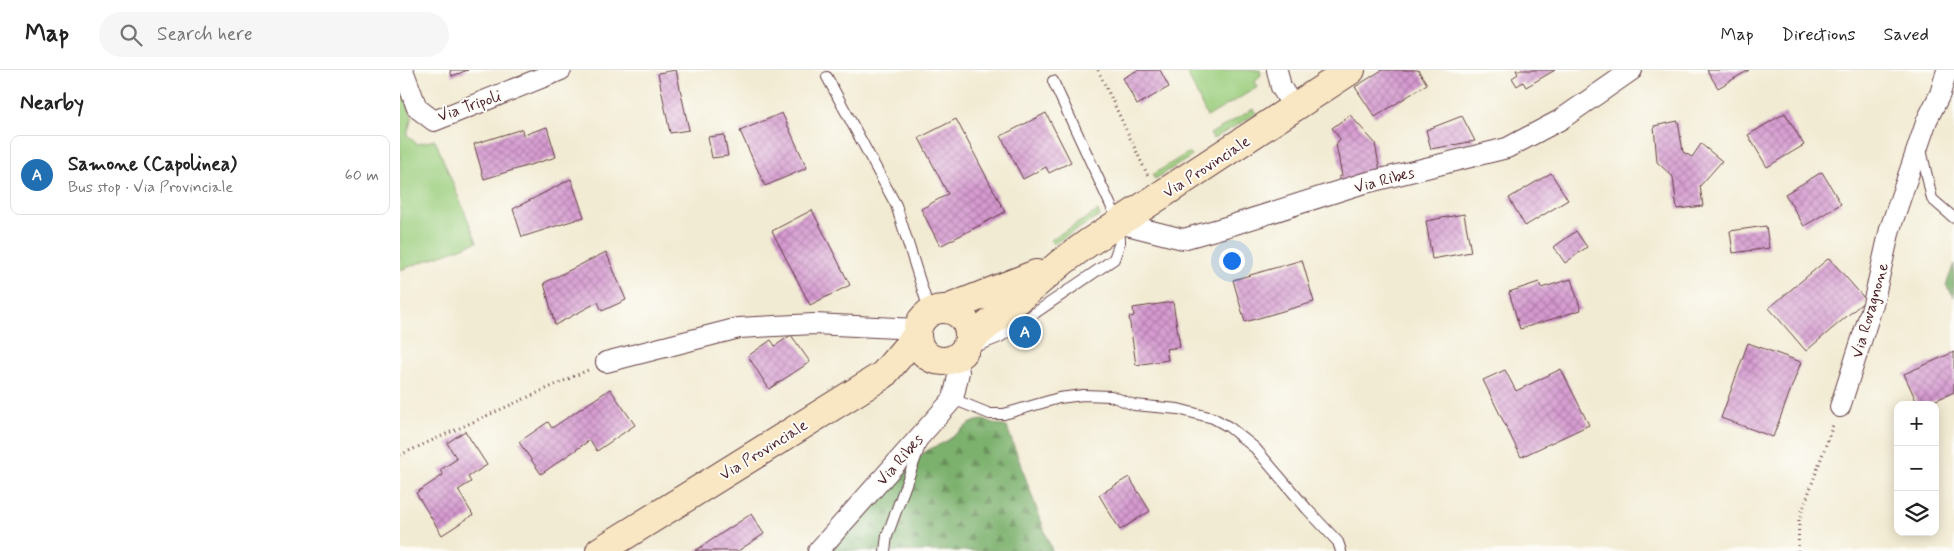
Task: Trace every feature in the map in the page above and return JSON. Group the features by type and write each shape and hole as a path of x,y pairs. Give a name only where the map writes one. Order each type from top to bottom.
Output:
{"main road":[{"name":"Via Provinciale","path":"955,353 1062,262 1351,70"},
{"name":"Via Provinciale","path":"600,551 883,375 928,321 1062,262"},
{"path":"954,311 965,321 968,327 955,353 920,347 928,321 954,311"},
{"path":"883,375 904,365 955,353"}],"street":[{"name":"Via Tripoli","path":"403,70 417,108 434,121 560,70"},
{"path":"1277,70 1281,87 1294,108"},
{"name":"Via Ribes","path":"1120,223 1183,239 1361,184 1507,148 1560,120 1632,70"},
{"name":"Via Rovagnone","path":"1840,408 1872,304 1890,228 1927,120 1940,94 1947,70"},
{"path":"606,362 739,328 928,321"},
{"path":"953,399 959,372 955,353"},
{"name":"Via Ribes","path":"818,551 953,399"}],"lane":[{"path":"827,76 896,205 928,321"},
{"path":"955,353 1000,337 1114,259 1120,242 1120,223 1053,81"},
{"path":"1920,143 1932,199 1954,218"},
{"path":"953,399 990,414 1004,414 1060,398 1083,395 1110,396 1134,405 1178,409 1213,418 1229,427 1255,448 1338,542 1341,551"},
{"path":"885,551 887,536 928,425"}],"path":[{"path":"1098,70 1158,197"},
{"path":"400,455 606,362"},
{"path":"1798,551 1799,520 1840,408"}],"green space":[{"path":"1186,70 1260,70 1261,75 1255,81 1258,87 1207,117"},
{"path":"400,85 412,117 407,135 417,144 435,140 477,242 400,270"},
{"path":"1253,109 1256,114 1213,139 1210,134"},
{"path":"1189,152 1192,156 1155,179 1152,175"},
{"path":"1098,211 1100,216 1053,244 1050,240"},
{"path":"1954,264 1954,297 1946,285"},
{"path":"983,420 1007,427 1052,551 830,551 921,455 949,440 970,424"}],"building":[{"path":"450,70 468,70 452,76"},
{"path":"676,70 689,130 670,133 658,73"},
{"path":"1138,70 1160,70 1169,87 1137,105 1123,78"},
{"path":"1382,70 1418,70 1427,84 1375,117 1355,87"},
{"path":"1516,70 1555,70 1526,87 1523,82 1517,86 1512,78 1518,74"},
{"path":"1707,70 1749,70 1718,88"},
{"path":"782,113 807,168 765,186 740,131"},
{"path":"1046,113 1071,162 1049,173 1046,167 1023,179 1001,136"},
{"path":"1785,113 1804,145 1767,167 1748,135"},
{"path":"1350,115 1375,143 1381,177 1340,183 1339,176 1342,176 1336,144 1340,139 1332,128"},
{"path":"1462,116 1475,141 1431,149 1426,130"},
{"path":"956,119 1005,212 940,246 921,209 948,194 919,138"},
{"path":"1678,121 1683,152 1692,157 1701,144 1722,161 1700,186 1703,206 1677,209 1673,177 1657,162 1654,126"},
{"path":"547,127 556,157 484,179 474,144 522,129 523,135"},
{"path":"724,135 728,156 712,158 708,137"},
{"path":"1822,172 1841,204 1804,226 1785,194"},
{"path":"1551,173 1568,200 1525,226 1509,198"},
{"path":"571,179 584,217 522,237 513,209"},
{"path":"812,210 850,285 810,305 772,231"},
{"path":"1464,214 1471,252 1432,259 1426,221"},
{"path":"1766,226 1769,248 1733,253 1730,231"},
{"path":"1576,231 1587,247 1565,263 1554,247"},
{"path":"606,252 626,300 602,311 598,302 555,325 544,283"},
{"path":"1829,258 1866,300 1806,351 1769,308"},
{"path":"1302,260 1314,302 1245,322 1233,280"},
{"path":"1571,279 1581,310 1520,329 1509,292 1539,282 1541,288"},
{"path":"1173,302 1180,347 1166,349 1168,360 1136,365 1129,317 1134,316 1133,308"},
{"path":"791,335 810,362 769,389 748,356 771,340 775,346"},
{"path":"1748,343 1801,362 1773,437 1721,418"},
{"path":"1954,352 1954,392 1934,401 1916,401 1904,374"},
{"path":"1561,369 1589,425 1521,457 1483,380 1505,370 1516,391"},
{"path":"610,389 635,425 597,451 590,440 541,474 519,442 548,422 552,428"},
{"path":"465,431 487,465 468,477 471,482 458,490 473,515 442,535 416,493 443,475 440,470 457,459 447,443"},
{"path":"1129,477 1150,511 1120,530 1099,495"},
{"path":"751,514 764,534 738,551 695,551"}],"place":[{"name":"Samone (Capolinea)","path":"1025,332"}]}
